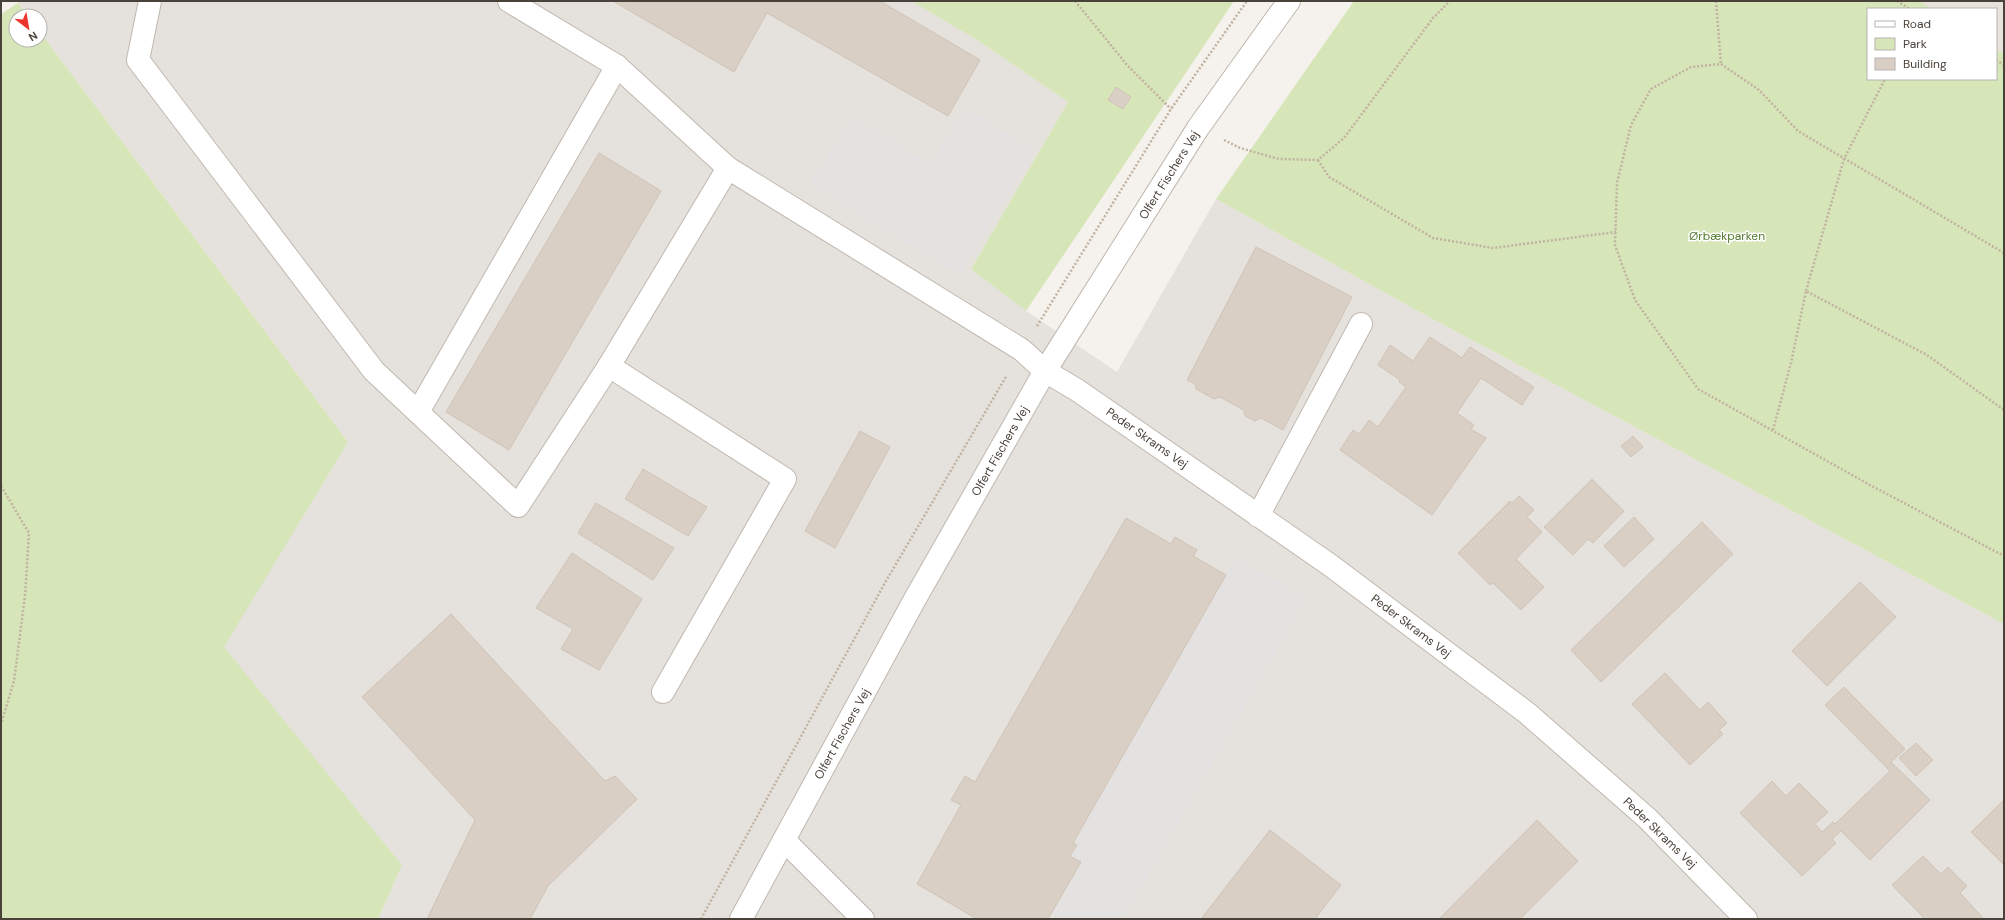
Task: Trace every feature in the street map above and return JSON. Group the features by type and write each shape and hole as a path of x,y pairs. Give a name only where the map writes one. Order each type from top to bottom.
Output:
{"street":[{"path":"150,1 138,60 374,370 518,506 609,366 728,168"},
{"name":"Peder Skrams Vej","path":"509,1 617,66 728,168 1012,344 1045,371 1077,390 1330,565 1527,713 1647,818 1746,919"},
{"name":"Olfert Fischers Vej","path":"741,919 915,599 1045,371 1198,128 1289,1"},
{"path":"418,412 617,66"},
{"path":"1258,516 1361,324"},
{"path":"609,366 785,479 663,692"},
{"path":"784,840 862,919"}],"path":[{"path":"1075,1 1127,65 1172,109 1198,128 1240,148 1279,159 1318,160 1344,138 1433,18 1450,1"},
{"path":"1716,1 1721,64"},
{"path":"1897,1 1908,8"},
{"path":"2004,253 1798,131 1760,90 1721,64 1691,67 1651,89 1630,125 1617,183 1615,245 1635,300 1698,389 1870,485 2004,556"},
{"path":"1773,430 1791,363 1806,291 1844,159 1884,80"},
{"path":"1318,160 1328,177 1433,238 1493,248 1616,232"},
{"path":"1806,291 1927,355 2004,410"},
{"path":"1,486 29,533 25,596 14,681 1,724"}],"shaded area":[{"path":"19,1 911,1 977,40 1068,102 971,269 1026,311 1117,372 1216,199 1427,316 2004,624 2004,919 378,919 402,865 223,647 348,442 48,43 48,8 22,8 18,3"},
{"path":"1919,1 2004,1 2004,54 1997,50 1997,8 1930,8"},
{"path":"964,107 1035,150 960,275 810,184 852,116 930,164"},
{"path":"1235,558 1307,598 1123,919 1048,919 1081,862 1070,856 1077,845 1073,843"}],"green space":[{"path":"911,1 1234,1 1026,311 971,269 1068,102 977,40"},
{"name":"Ørbækparken","path":"1354,1 1919,1 1930,8 1867,8 1867,80 1997,80 1997,50 2004,54 2004,624 1427,316 1216,199"},
{"path":"18,3 22,8 10,8"},
{"path":"8,9 8,48 48,48 48,43 348,442 224,647 402,865 378,919 1,919 1,14"}],"building":[{"path":"613,1 880,1 980,60 948,116 767,13 734,72"},
{"path":"1116,87 1131,97 1123,109 1108,100"},
{"path":"599,153 661,191 509,450 446,412"},
{"path":"1256,247 1352,297 1283,430 1261,418 1255,421 1245,416 1244,410 1220,397 1214,399 1196,389 1195,384 1187,380"},
{"path":"1430,337 1462,358 1470,347 1534,387 1522,405 1481,378 1457,413 1474,425 1471,429 1486,438 1432,515 1340,450 1353,430 1359,434 1369,420 1378,427 1406,387 1399,382 1400,380 1378,365 1390,345 1413,361"},
{"path":"860,431 890,447 835,548 805,531"},
{"path":"1633,436 1643,447 1631,457 1621,446"},
{"path":"643,469 707,507 688,536 625,499"},
{"path":"1592,479 1624,511 1593,543 1588,539 1573,555 1544,527"},
{"path":"1519,496 1534,510 1527,517 1542,532 1516,559 1544,587 1521,610 1493,583 1490,585 1458,553 1510,501 1512,503"},
{"path":"596,503 674,548 653,580 578,533"},
{"path":"1634,517 1654,539 1624,567 1604,546"},
{"path":"1126,518 1171,544 1175,537 1197,550 1193,556 1226,575 1073,843 1077,845 1070,856 1081,862 1048,919 977,919 917,884 961,805 951,800 965,776 975,782"},
{"path":"1702,522 1733,554 1601,682 1571,650"},
{"path":"572,553 642,599 599,670 561,649 573,629 536,608"},
{"path":"1860,582 1896,617 1827,686 1792,651"},
{"path":"451,614 605,781 615,776 637,799 548,886 530,919 427,919 475,820 362,697"},
{"path":"1665,673 1700,710 1708,702 1727,723 1719,730 1723,734 1690,765 1632,704"},
{"path":"1844,687 1905,749 1891,762 1930,800 1870,860 1841,831 1832,839 1836,843 1802,876 1740,813 1772,781 1786,796 1799,783 1828,812 1815,824 1822,832 1833,822 1835,824 1890,771 1825,705"},
{"path":"1916,743 1933,760 1916,776 1899,758"},
{"path":"2004,800 2004,865 1971,832"},
{"path":"1537,820 1578,861 1520,919 1441,919 1440,918"},
{"path":"1270,830 1341,885 1315,919 1201,919"},
{"path":"1923,856 1941,874 1948,867 1967,886 1960,893 1984,919 1925,919 1892,885"}]}
